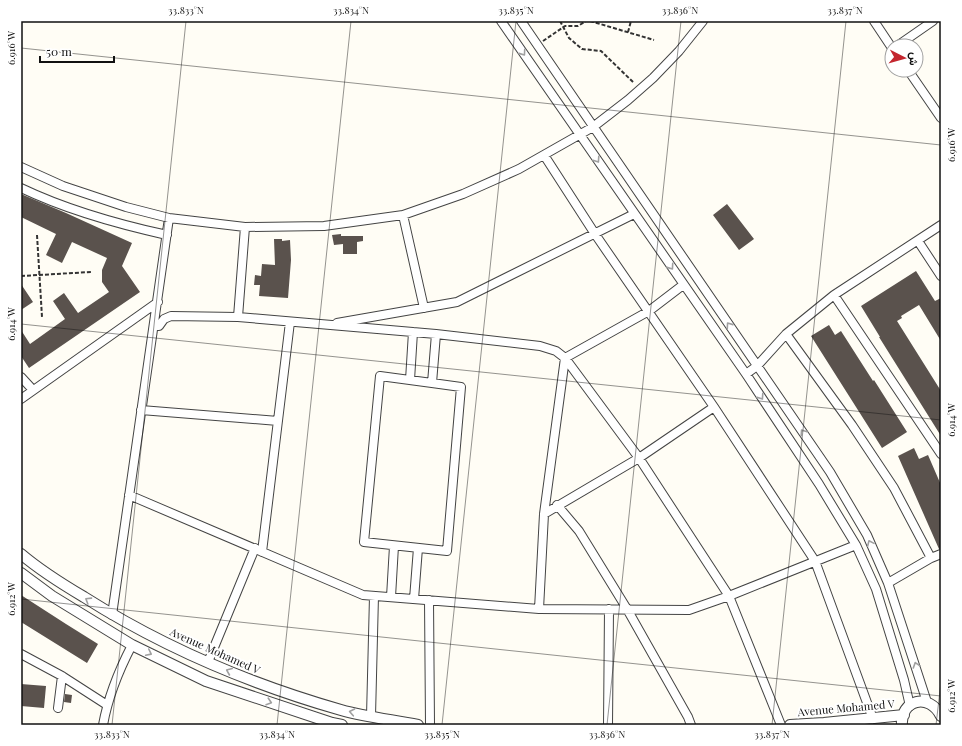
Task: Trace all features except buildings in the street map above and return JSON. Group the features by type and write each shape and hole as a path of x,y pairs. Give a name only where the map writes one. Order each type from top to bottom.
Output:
{"street":[{"path":"501,21 746,374 820,484 856,545 876,589 904,680 910,706 903,720"},
{"path":"521,21 830,472 867,535 888,583 927,702"},
{"path":"21,167 70,188 126,207 169,218 245,227 324,226 403,215 462,194 518,169 593,127 641,89 679,51 703,21"},
{"path":"874,21 885,38"},
{"path":"909,38 933,21"},
{"path":"914,78 941,118"},
{"path":"544,155 595,234 714,408 814,561 873,719"},
{"path":"21,188 69,207 132,228 167,235"},
{"path":"326,325 457,302 634,214"},
{"path":"403,215 424,308"},
{"path":"112,615 169,218"},
{"path":"746,374 758,366 786,334 834,295 941,225"},
{"path":"238,317 245,227"},
{"path":"918,241 941,276"},
{"path":"565,358 649,311 684,286"},
{"path":"834,295 940,450"},
{"path":"21,398 158,302"},
{"path":"154,326 159,326 164,319 171,316 238,317 436,334 540,346 556,351 565,358 639,458 729,596 780,725"},
{"path":"208,662 258,550 278,421 290,322"},
{"path":"410,380 413,332"},
{"path":"432,383 436,334"},
{"path":"786,334 852,425 890,482 932,558"},
{"path":"539,609 544,514 565,358"},
{"path":"380,376 410,380 461,387 446,551 364,542 380,376"},
{"path":"21,377 33,390"},
{"path":"544,514 639,458 714,408"},
{"path":"142,410 278,421"},
{"path":"129,495 363,595 539,609 689,610 729,596 856,545"},
{"path":"557,505 579,531 627,609 688,717 691,725"},
{"path":"391,597 394,546"},
{"path":"414,599 418,548"},
{"name":"Avenue Mohamed V","path":"21,554 40,570 112,615 182,651 257,683 342,710 418,725"},
{"path":"888,583 941,554"},
{"path":"21,573 52,596 132,645 206,681 342,725"},
{"path":"371,716 374,596"},
{"path":"429,600 430,725"},
{"path":"608,725 610,609"},
{"path":"103,725 107,705 132,645"},
{"path":"22,657 62,676 107,705"},
{"path":"58,708 62,676"},
{"path":"910,706 920,702 927,702 932,704 940,711"},
{"name":"Avenue Mohamed V","path":"790,725 873,719 903,720"}],"path":[{"path":"560,21 569,38 582,49 601,51 641,89"},
{"path":"538,45 562,27 578,26 586,21"},
{"path":"590,21 654,40"},
{"path":"628,32 631,21"},
{"path":"37,235 42,317"},
{"path":"21,276 91,272"}]}
